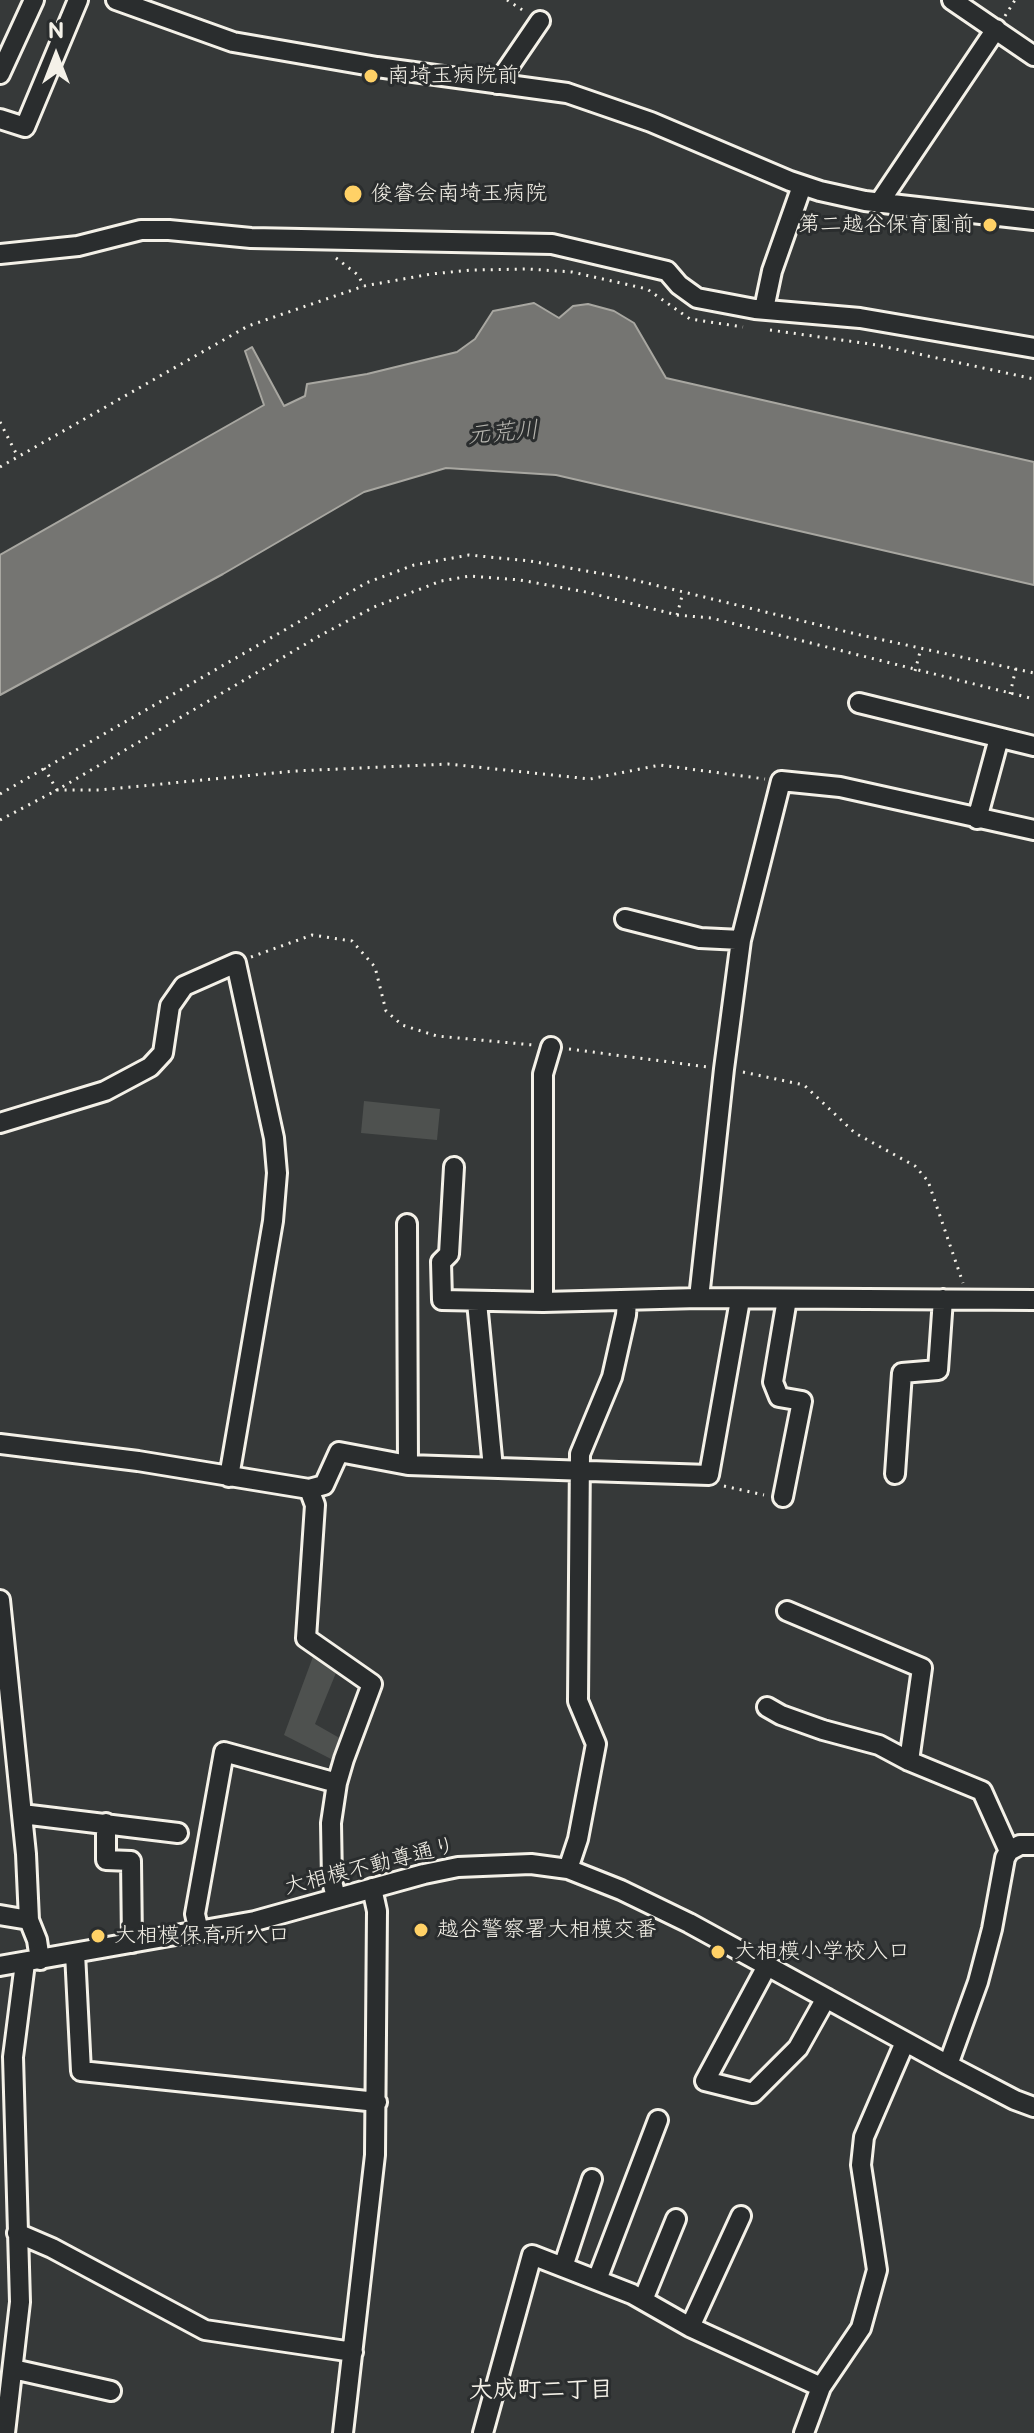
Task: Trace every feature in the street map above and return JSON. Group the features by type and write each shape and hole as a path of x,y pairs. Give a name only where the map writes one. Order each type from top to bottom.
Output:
{"street":[{"path":"0,74 34,0"},
{"path":"0,119 25,127 78,0"},
{"path":"116,0 233,42 377,67 567,93 696,139 802,186 879,203 1034,220"},
{"path":"952,0 1034,56"},
{"path":"497,84 540,21"},
{"path":"879,203 996,29"},
{"path":"764,309 772,271 802,186"},
{"path":"0,254 78,246 141,230 327,241 552,244 667,271 697,298 764,309 860,318 1034,348"},
{"path":"859,703 1034,746"},
{"path":"977,819 999,738"},
{"path":"699,1298 741,940 781,781 840,787 1034,830"},
{"path":"625,919 700,938 741,940"},
{"path":"0,1123 105,1091 150,1067 163,1053 170,1006 184,986 236,963 274,1138 277,1173 273,1221 229,1477"},
{"path":"543,1302 543,1074 551,1047"},
{"path":"454,1167 449,1254 441,1262 442,1300 1034,1300"},
{"path":"407,1224 408,1465"},
{"path":"783,1497 802,1401 779,1397 773,1382 787,1299"},
{"path":"895,1474 902,1373 938,1370 943,1299"},
{"path":"0,1444 138,1461 309,1489 324,1485 339,1452 408,1465 709,1475 740,1300"},
{"path":"568,1869 578,1839 596,1744 578,1701 580,1454 612,1377 627,1301"},
{"path":"477,1302 493,1468"},
{"path":"309,1489 315,1505 306,1638 372,1684 337,1783 331,1823 332,1881 336,1898"},
{"path":"0,1600 22,1814 29,1920 37,1940 13,2057 20,2302 5,2433"},
{"path":"787,1611 922,1668 909,1761"},
{"path":"767,1707 823,1730 879,1745 982,1791 1009,1851"},
{"path":"199,1932 195,1914 224,1752 337,1783"},
{"path":"0,1791 20,1792"},
{"path":"22,1814 178,1833"},
{"path":"106,1823 106,1860 131,1861 132,1943"},
{"path":"948,2065 978,1982 992,1929 1005,1858 1009,1851 1020,1845 1034,1845"},
{"name":"大相模不動尊通り","path":"0,1966 255,1921 458,1867 531,1864 568,1869 621,1890 689,1923 948,2065 1034,2107"},
{"path":"346,2432 375,2155 377,1911 372,1888"},
{"path":"0,1915 29,1920"},
{"path":"75,1953 81,2071 377,2102"},
{"path":"767,1966 705,2081 753,2093 798,2048 826,1998"},
{"path":"804,2433 821,2387 861,2328 877,2270 861,2165 864,2137 905,2042"},
{"path":"597,2280 658,2120"},
{"path":"563,2267 592,2179"},
{"path":"690,2327 741,2216"},
{"path":"643,2300 676,2219"},
{"path":"17,2233 52,2248 205,2330 353,2352"},
{"path":"483,2433 532,2255 643,2300 690,2327 821,2387"},
{"path":"13,2369 111,2391"}],"path":[{"path":"327,241 329,251 358,275 364,286"},
{"path":"0,467 248,326 364,286 472,270 572,272 647,289 690,319 744,327"},
{"path":"759,329 877,345 1034,379"},
{"path":"0,422 18,457"},
{"path":"0,794 366,583 414,565 469,555 530,561 626,578 1034,673"},
{"path":"0,820 374,607 441,581 470,576 520,580 586,592 677,615 711,618 1034,699"},
{"path":"677,615 683,592"},
{"path":"915,671 921,648"},
{"path":"1010,694 1016,668"},
{"path":"57,790 100,790 295,771 448,764 590,779 660,765 781,781"},
{"path":"44,768 57,790"},
{"path":"236,963 312,935 352,941 375,967 386,1011 402,1025 437,1036 724,1069 804,1085 855,1133 915,1166 928,1181 968,1298"},
{"path":"709,1475 717,1484 783,1497"}],"shaded area":[{"path":"364,1101 440,1109 437,1140 361,1133"},
{"path":"314,1654 338,1668 315,1724 343,1740 333,1760 284,1735"}],"water":[{"name":"元荒川","path":"534,303 559,318 573,306 588,304 614,311 634,323 666,378 1034,462 1034,585 556,475 446,468 364,492 223,574 0,695 0,555 264,405 245,351 252,347 284,406 305,396 307,384 367,374 457,352 475,339 493,311"}],"place":[{"name":"南埼玉病院前","path":"371,76"},
{"name":"俊睿会南埼玉病院","path":"353,194"},
{"name":"第二越谷保育園前","path":"990,225"},
{"name":"越谷警察署大相模交番","path":"421,1930"},
{"name":"大相模保育所入口","path":"98,1936"},
{"name":"大相模小学校入口","path":"718,1952"}],"district":[{"name":"大成町二丁目","path":"541,2391"}]}
